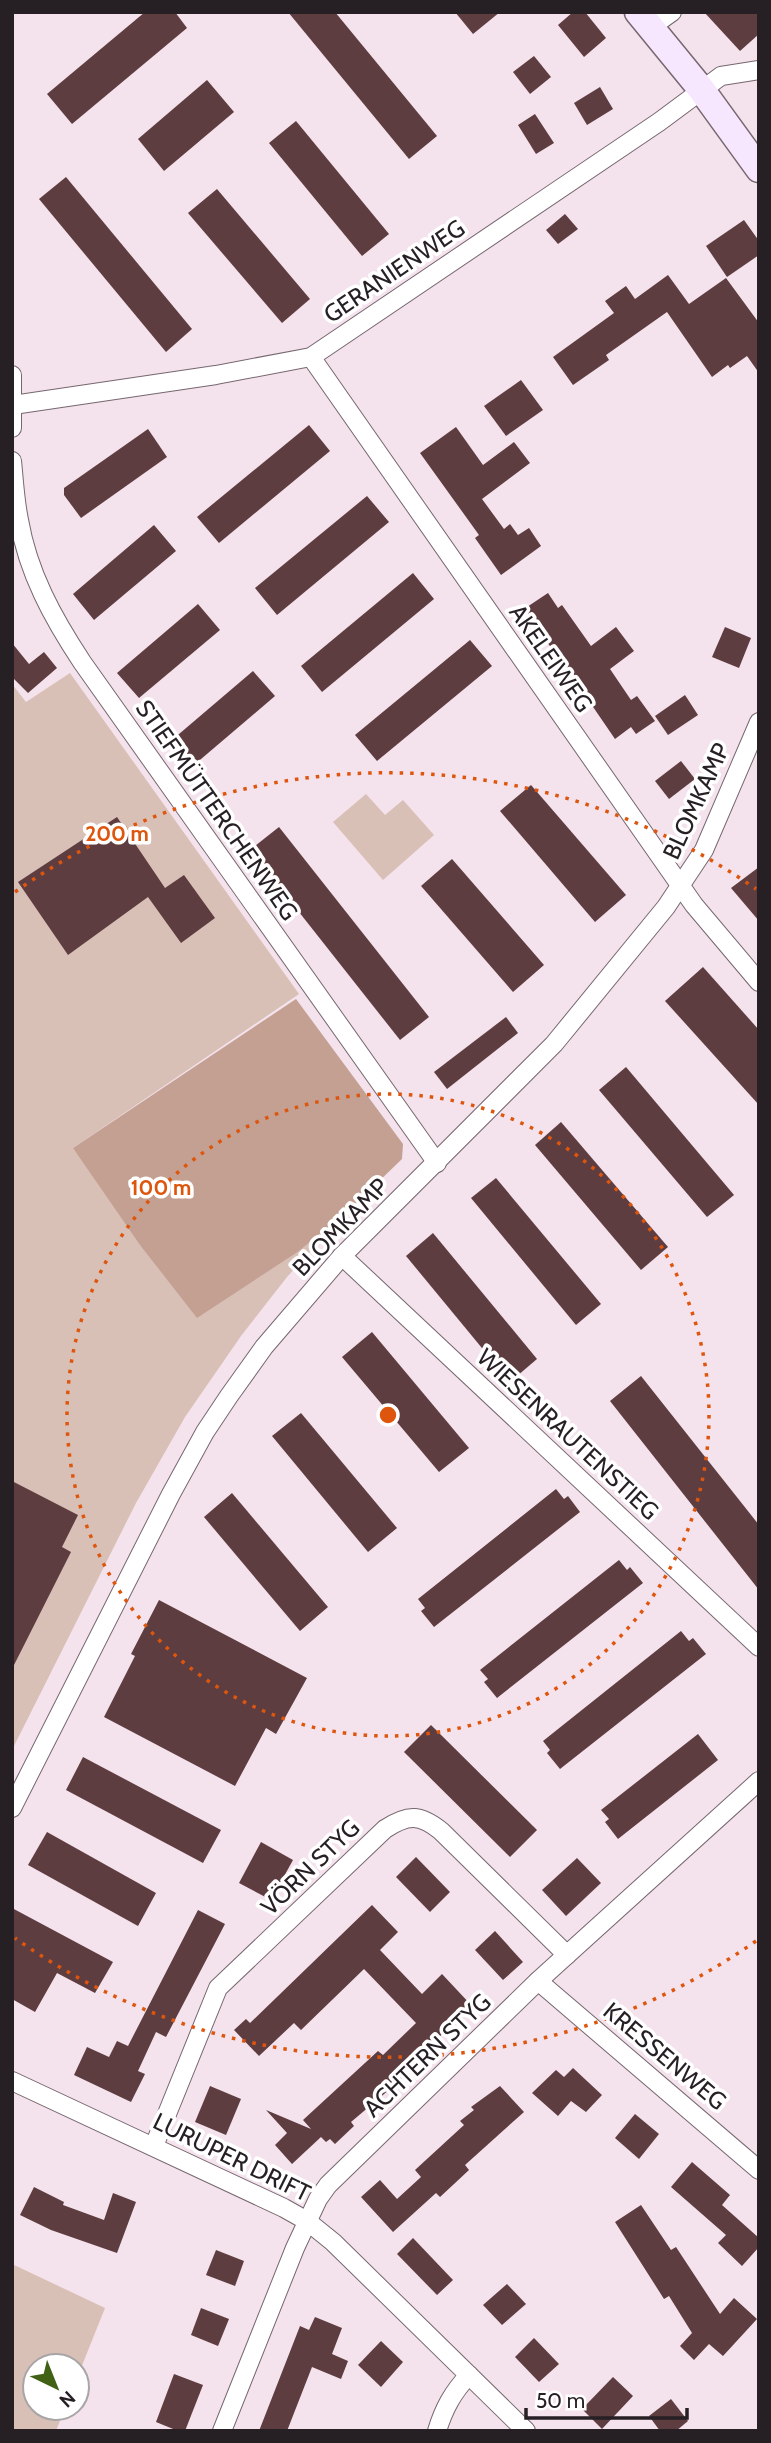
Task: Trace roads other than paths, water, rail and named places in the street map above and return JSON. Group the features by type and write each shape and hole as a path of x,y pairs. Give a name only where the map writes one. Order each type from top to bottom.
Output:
{"street":[{"path":"654,17 701,89 759,169"},
{"name":"GERANIENWEG","path":"13,405 312,357 659,122 721,76 759,70"},
{"name":"AKELEIWEG","path":"312,357 694,905 759,982"},
{"path":"12,375 12,428"},
{"name":"STIEFMÜTTERCHENWEG","path":"12,461 19,519 27,556 55,620 82,662 438,1163"},
{"name":"BLOMKAMP","path":"12,1808 153,1528 205,1432 264,1347 342,1256 438,1163 554,1044 588,1006 682,886 704,850 759,722"},
{"name":"WIESENRAUTENSTIEG","path":"342,1256 759,1647"},
{"name":"ACHTERN STYG","path":"222,2431 307,2221 328,2185 538,1981 759,1781"},
{"name":"VÖRN STYG","path":"154,2146 218,1988 385,1829 399,1820 412,1817 428,1820 442,1831 567,1955"},
{"name":"KRESSENWEG","path":"538,1981 759,2170"},
{"name":"LURUPER DRIFT","path":"12,2081 154,2146 307,2221 333,2242 526,2431"},
{"path":"437,2431 454,2391 469,2375"}]}
